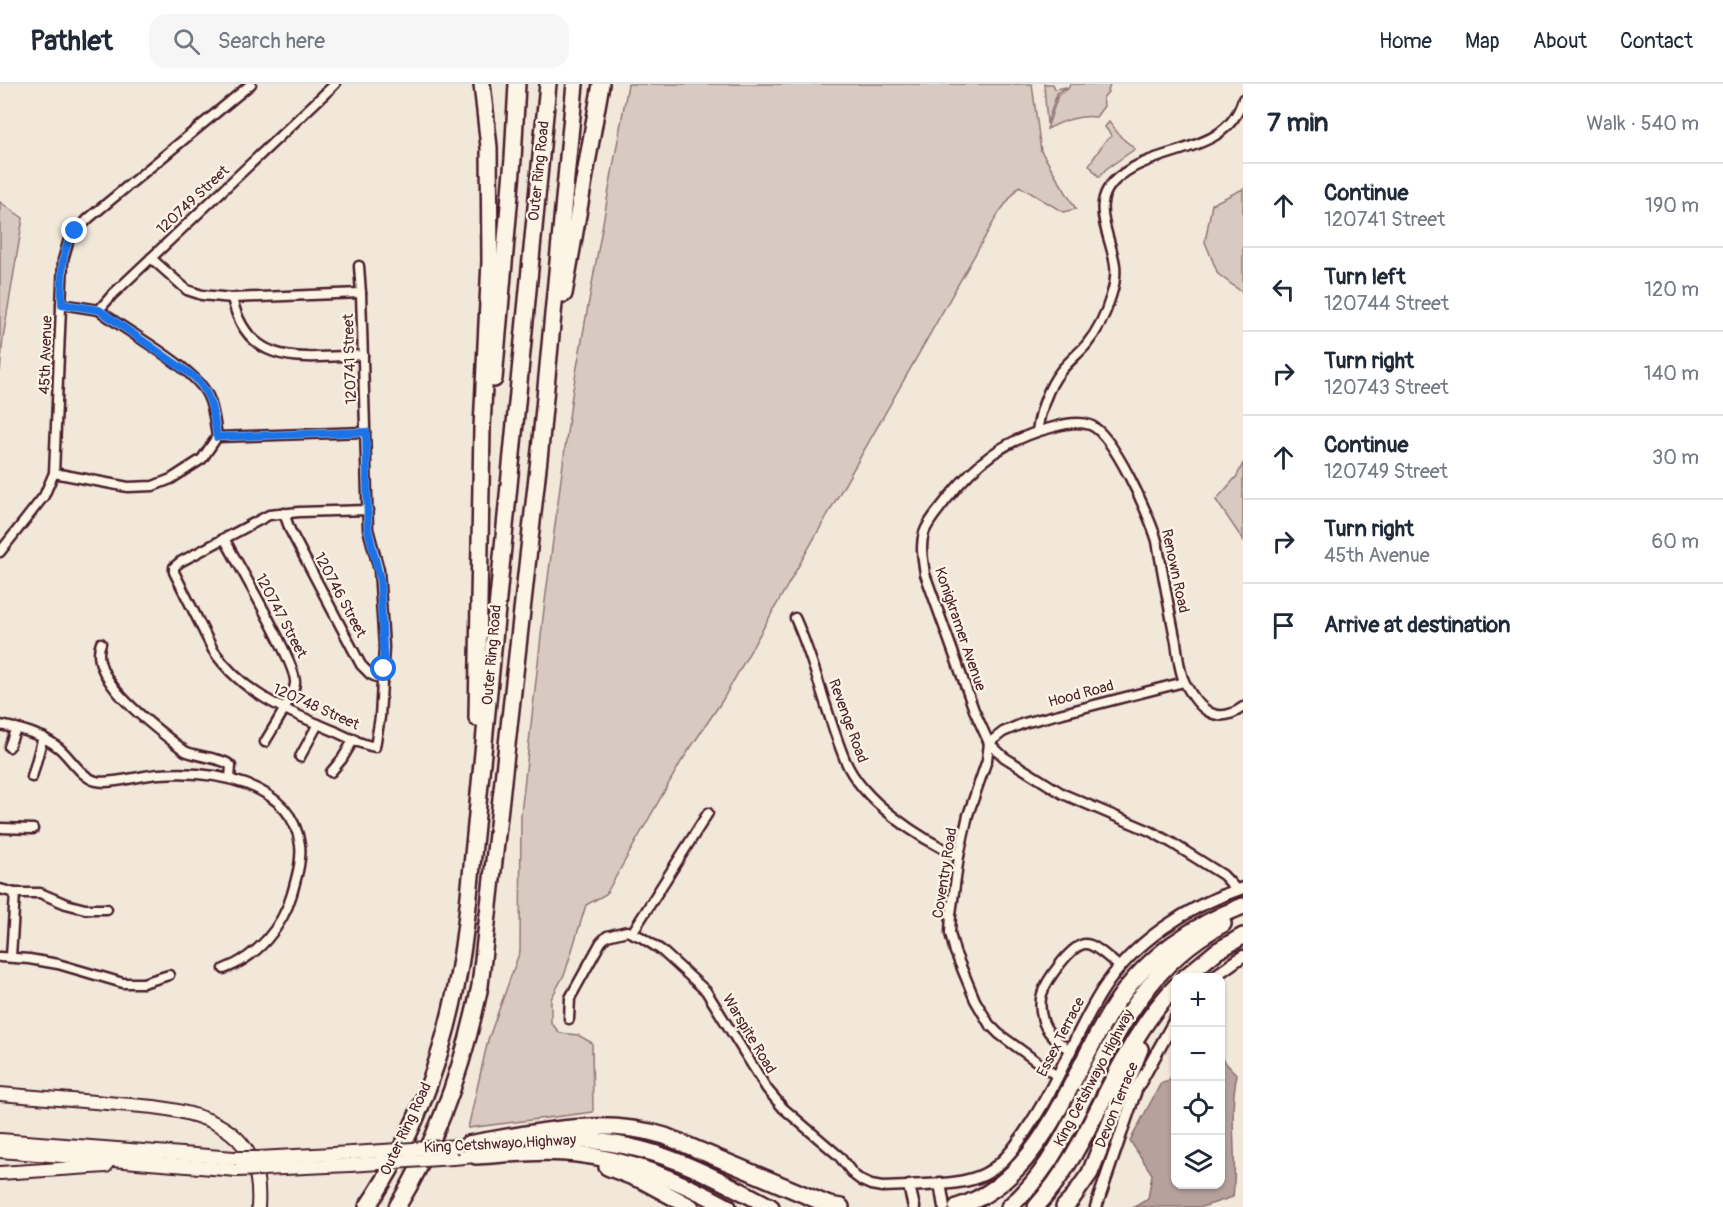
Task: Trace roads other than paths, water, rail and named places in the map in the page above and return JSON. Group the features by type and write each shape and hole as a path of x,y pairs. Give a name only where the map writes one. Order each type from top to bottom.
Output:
{"highway":[{"path":"475,835 482,428 490,261 489,147 482,84"},
{"path":"481,519 518,84"},
{"name":"Outer Ring Road","path":"367,1207 404,1143 424,1094 442,1042 462,955 548,84"},
{"name":"Outer Ring Road","path":"397,1207 426,1153 451,1095 465,1052 480,986 540,450 575,84"},
{"path":"540,450 601,84"},
{"path":"588,158 608,84"},
{"path":"957,1207 992,1191 1007,1180 1030,1154 1049,1124 1105,1020 1119,998 1147,966 1191,932 1243,906"},
{"name":"King Cetshwayo Highway","path":"1009,1207 1044,1170 1116,1034 1135,1002 1150,983 1193,943 1243,914"},
{"path":"1190,973 1217,951 1243,936"},
{"name":"King Cetshwayo Highway","path":"1036,1207 1056,1182 1089,1129 1139,1035 1171,992"},
{"path":"1064,1207 1090,1173 1156,1009"},
{"path":"464,1151 557,1129 604,1126 645,1130 841,1207"},
{"name":"King Cetshwayo Highway","path":"464,1151 563,1139 612,1143 660,1154 704,1172 771,1207"},
{"path":"464,1151 591,1163 627,1174 691,1207"},
{"name":"King Cetshwayo Highway","path":"464,1151 565,1153 611,1159 646,1168 728,1207"}],"main road":[{"path":"0,1094 154,1107 178,1110 208,1119 231,1132 248,1154 258,1178 258,1207"},
{"name":"King Cetshwayo Highway","path":"0,1140 236,1164"},
{"name":"King Cetshwayo Highway","path":"0,1151 149,1163 260,1164 464,1151"},
{"path":"0,1173 149,1163"}],"street":[{"name":"45th Avenue","path":"0,552 44,495 54,473 64,254 69,239 75,231 251,84"},
{"name":"120749 Street","path":"99,310 112,295 335,84"},
{"path":"1037,431 1051,386 1060,371 1091,338 1111,297 1116,267 1102,213 1106,190 1121,175 1141,164 1216,136 1231,123 1243,99"},
{"name":"120741 Street","path":"151,258 187,290 202,295 232,298 362,293"},
{"name":"120741 Street","path":"359,266 362,293 368,529 380,579 384,639 383,680 375,747"},
{"path":"232,298 240,325 250,337 278,354 298,357 363,355"},
{"path":"54,473 128,487 153,486 171,479 197,463 217,437 209,398 199,382 185,369 99,310 62,304"},
{"name":"Renown Road","path":"1037,431 1062,424 1080,423 1090,425 1100,431 1109,443 1151,522 1184,682 1198,702 1215,716 1225,716 1243,707"},
{"name":"Konigkramer Avenue","path":"1037,431 997,449 975,467 938,511 928,525 922,541 925,574 974,710 989,743 1004,757 1063,794 1150,831 1172,843 1223,875 1240,889"},
{"path":"217,437 366,432"},
{"path":"224,538 262,518 284,513 368,510"},
{"name":"120746 Street","path":"284,513 290,530 361,665 370,674 383,680"},
{"name":"120748 Street","path":"224,538 174,567 176,578 218,656 259,696 318,724 375,747"},
{"name":"120747 Street","path":"224,538 294,671 296,684 291,697 265,742"},
{"name":"Revenge Road","path":"795,618 845,760 858,783 877,803 903,823 945,850 959,856"},
{"path":"101,643 100,666 122,697 185,751 196,756 228,762 231,766 230,778"},
{"name":"Hood Road","path":"989,743 1003,732 1024,723 1184,682"},
{"path":"300,757 318,724"},
{"path":"0,725 43,737 60,748 86,775 95,781 111,782 163,773 209,774 230,778 266,795 285,811 295,827 300,846 300,856 290,900 268,939 245,960 224,969"},
{"path":"9,747 16,728"},
{"path":"32,777 43,737"},
{"path":"332,772 354,739"},
{"name":"Coventry Road","path":"989,743 987,760 968,815 959,856 950,933 955,952 985,1019 999,1034 1058,1077"},
{"path":"568,1019 570,998 601,942 616,932 632,933 708,813"},
{"path":"0,828 33,829"},
{"path":"0,889 15,893 40,893 85,909 107,909"},
{"name":"Essex Terrace","path":"909,1186 982,1175 998,1165 1019,1142 1058,1077 1102,990 1120,967 1150,938 1171,923 1240,889"},
{"path":"11,957 15,893"},
{"name":"Warspite Road","path":"632,933 661,950 706,991 774,1099 839,1156 854,1175 871,1185 909,1186"},
{"path":"1071,1051 1053,1038 1042,1018 1042,994 1051,976 1076,947 1086,944 1093,946 1120,967"},
{"path":"1219,973 1243,956"},
{"path":"0,957 58,964 123,983 143,982 169,975"},
{"name":"Devon Terrace","path":"1096,1207 1137,1090 1171,1027"},
{"path":"940,1183 945,1207"},
{"path":"909,1186 914,1207"}]}
